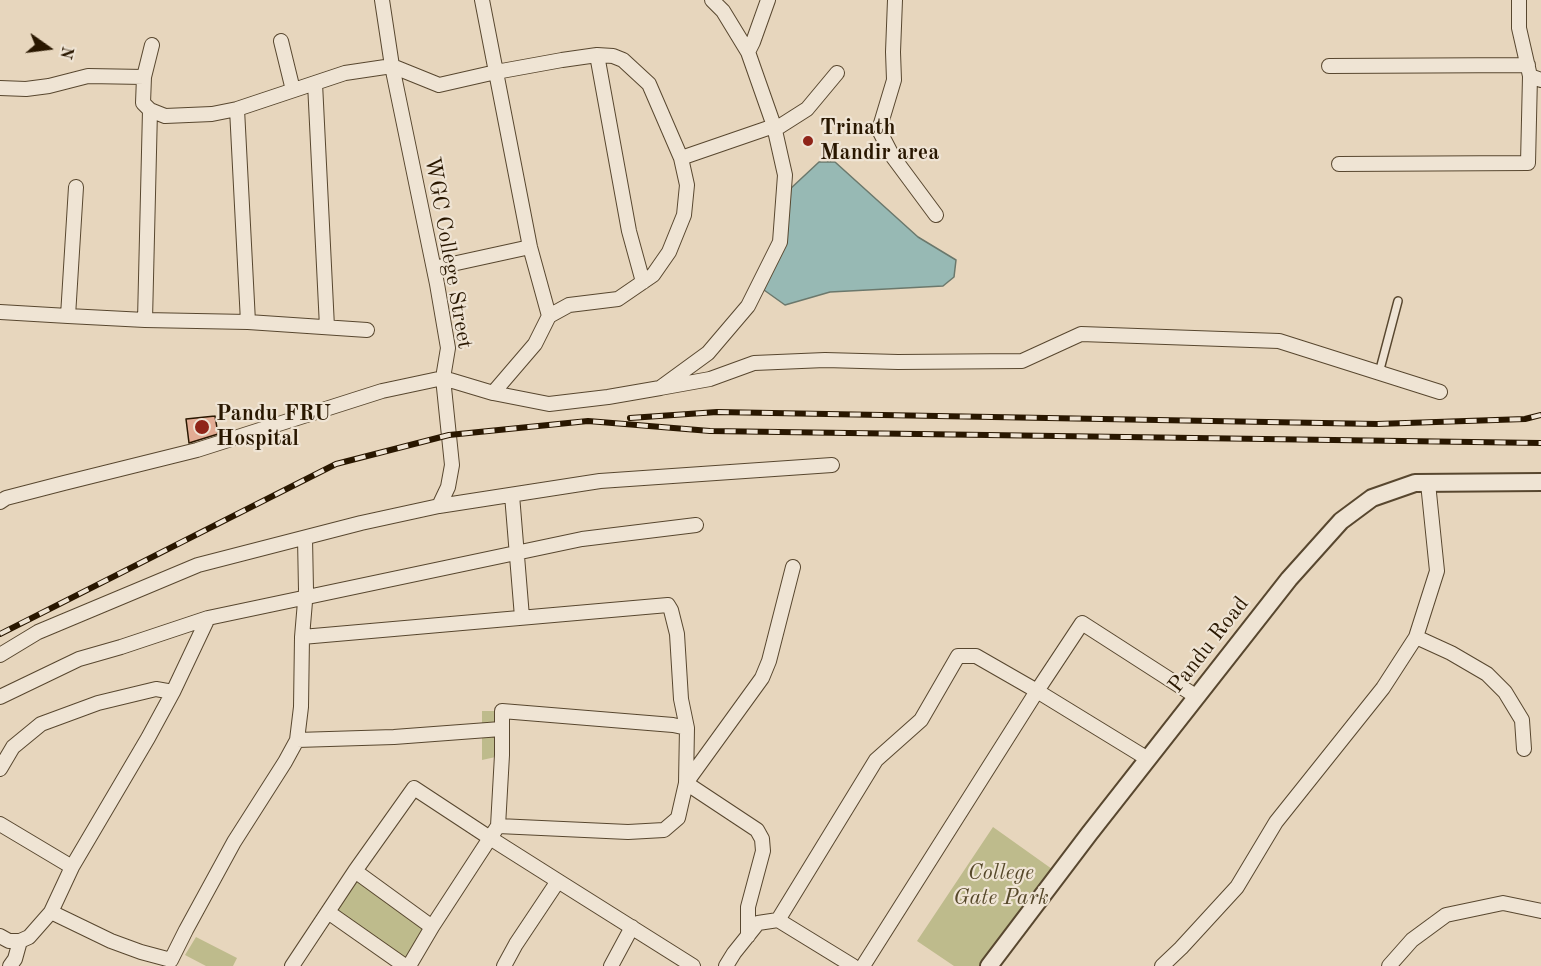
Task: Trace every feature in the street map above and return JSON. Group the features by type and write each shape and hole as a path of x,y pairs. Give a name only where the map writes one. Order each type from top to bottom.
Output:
{"street":[{"name":"WGC College Street","path":"0,502 6,498 198,450 382,391 443,378 448,348 434,268 392,66 382,0"},
{"path":"482,0 530,247 549,316"},
{"path":"660,388 708,353 748,306 780,242 785,175 774,128 748,52 723,11 712,0"},
{"path":"748,52 768,0"},
{"path":"895,0 894,80 879,130 893,157 936,216"},
{"path":"1339,164 1528,163 1533,73 1519,28 1519,0"},
{"path":"281,41 293,90"},
{"path":"152,45 144,77 143,103 150,110 165,116 212,114 237,109 345,73 392,66 439,85 496,72 597,55 614,56 623,60 650,84 681,158 687,185 684,215 669,252 653,275 618,299 569,304 549,316 535,344 493,393"},
{"path":"597,55 629,231 643,282"},
{"path":"1329,66 1533,73"},
{"path":"681,158 774,128 807,109 837,73"},
{"path":"0,88 38,88 88,76 144,77"},
{"path":"315,83 327,327"},
{"path":"237,109 248,322"},
{"path":"145,320 150,110"},
{"path":"68,316 76,187"},
{"path":"434,268 530,247"},
{"path":"0,312 145,320 248,322 367,330"},
{"path":"439,506 448,487 452,465 443,378 493,393 549,404 608,397 710,379 754,363 825,360 1022,361 1081,334 1278,342 1440,392"},
{"path":"0,655 38,632 198,565 361,523 439,506 600,481 832,465"},
{"name":"Pandu Road","path":"989,966 1290,579 1341,521 1372,498 1415,483 1541,482"},
{"path":"1162,966 1237,887 1276,822 1383,688 1416,637 1437,571 1428,483"},
{"path":"513,495 522,617"},
{"path":"0,697 79,659 208,618 582,539 696,525"},
{"path":"51,912 111,941 174,964 186,930 234,842 297,740 301,707 305,538"},
{"path":"686,783 762,678 769,662 793,567"},
{"path":"302,637 668,605 677,634 681,699 687,728 686,783 678,818 664,830 494,832"},
{"path":"0,936 9,941 21,941 29,937 51,912 72,867 173,692 208,618"},
{"path":"863,966 1082,623 1197,697"},
{"path":"1416,637 1451,653 1487,674 1505,692 1522,720 1524,749"},
{"path":"778,920 876,760 921,720 958,656 976,656 1148,759"},
{"path":"0,769 13,747 41,724 117,698 156,689 173,692"},
{"path":"328,912 407,966 494,832 502,755 502,711 687,728"},
{"path":"297,740 394,737 501,729"},
{"path":"686,783 757,830 762,839 763,850 748,907 748,936"},
{"path":"292,966 414,788 494,832 558,881 693,966"},
{"path":"0,824 72,867"},
{"path":"355,871 432,927"},
{"path":"504,966 558,881"},
{"path":"1389,966 1412,940 1446,915 1503,903 1541,911"},
{"path":"726,966 758,923 778,920 853,966"},
{"path":"611,966 632,927"},
{"path":"10,966 21,941"}],"lane":[{"path":"1379,373 1398,301"}],"green space":[{"path":"482,711 500,711 500,756 482,760"},
{"name":"College Gate Park","path":"993,827 1059,874 989,966 954,966 917,941"},
{"path":"354,877 424,930 405,959 335,911"},
{"path":"196,937 237,958 233,966 206,966 185,955"}],"water":[{"path":"819,162 835,162 918,237 956,260 954,277 943,286 830,292 785,305 764,290 780,242 789,190"}],"building":[{"path":"215,416 218,434 189,443 186,419"}],"railway":[{"path":"630,418 717,412 1377,424 1525,419 1541,415"},
{"path":"0,634 336,464 449,435 588,421 710,431 1541,443"}],"place":[{"name":"Trinath Mandir area","path":"808,141"},
{"name":"Pandu FRU Hospital","path":"202,427"}]}
